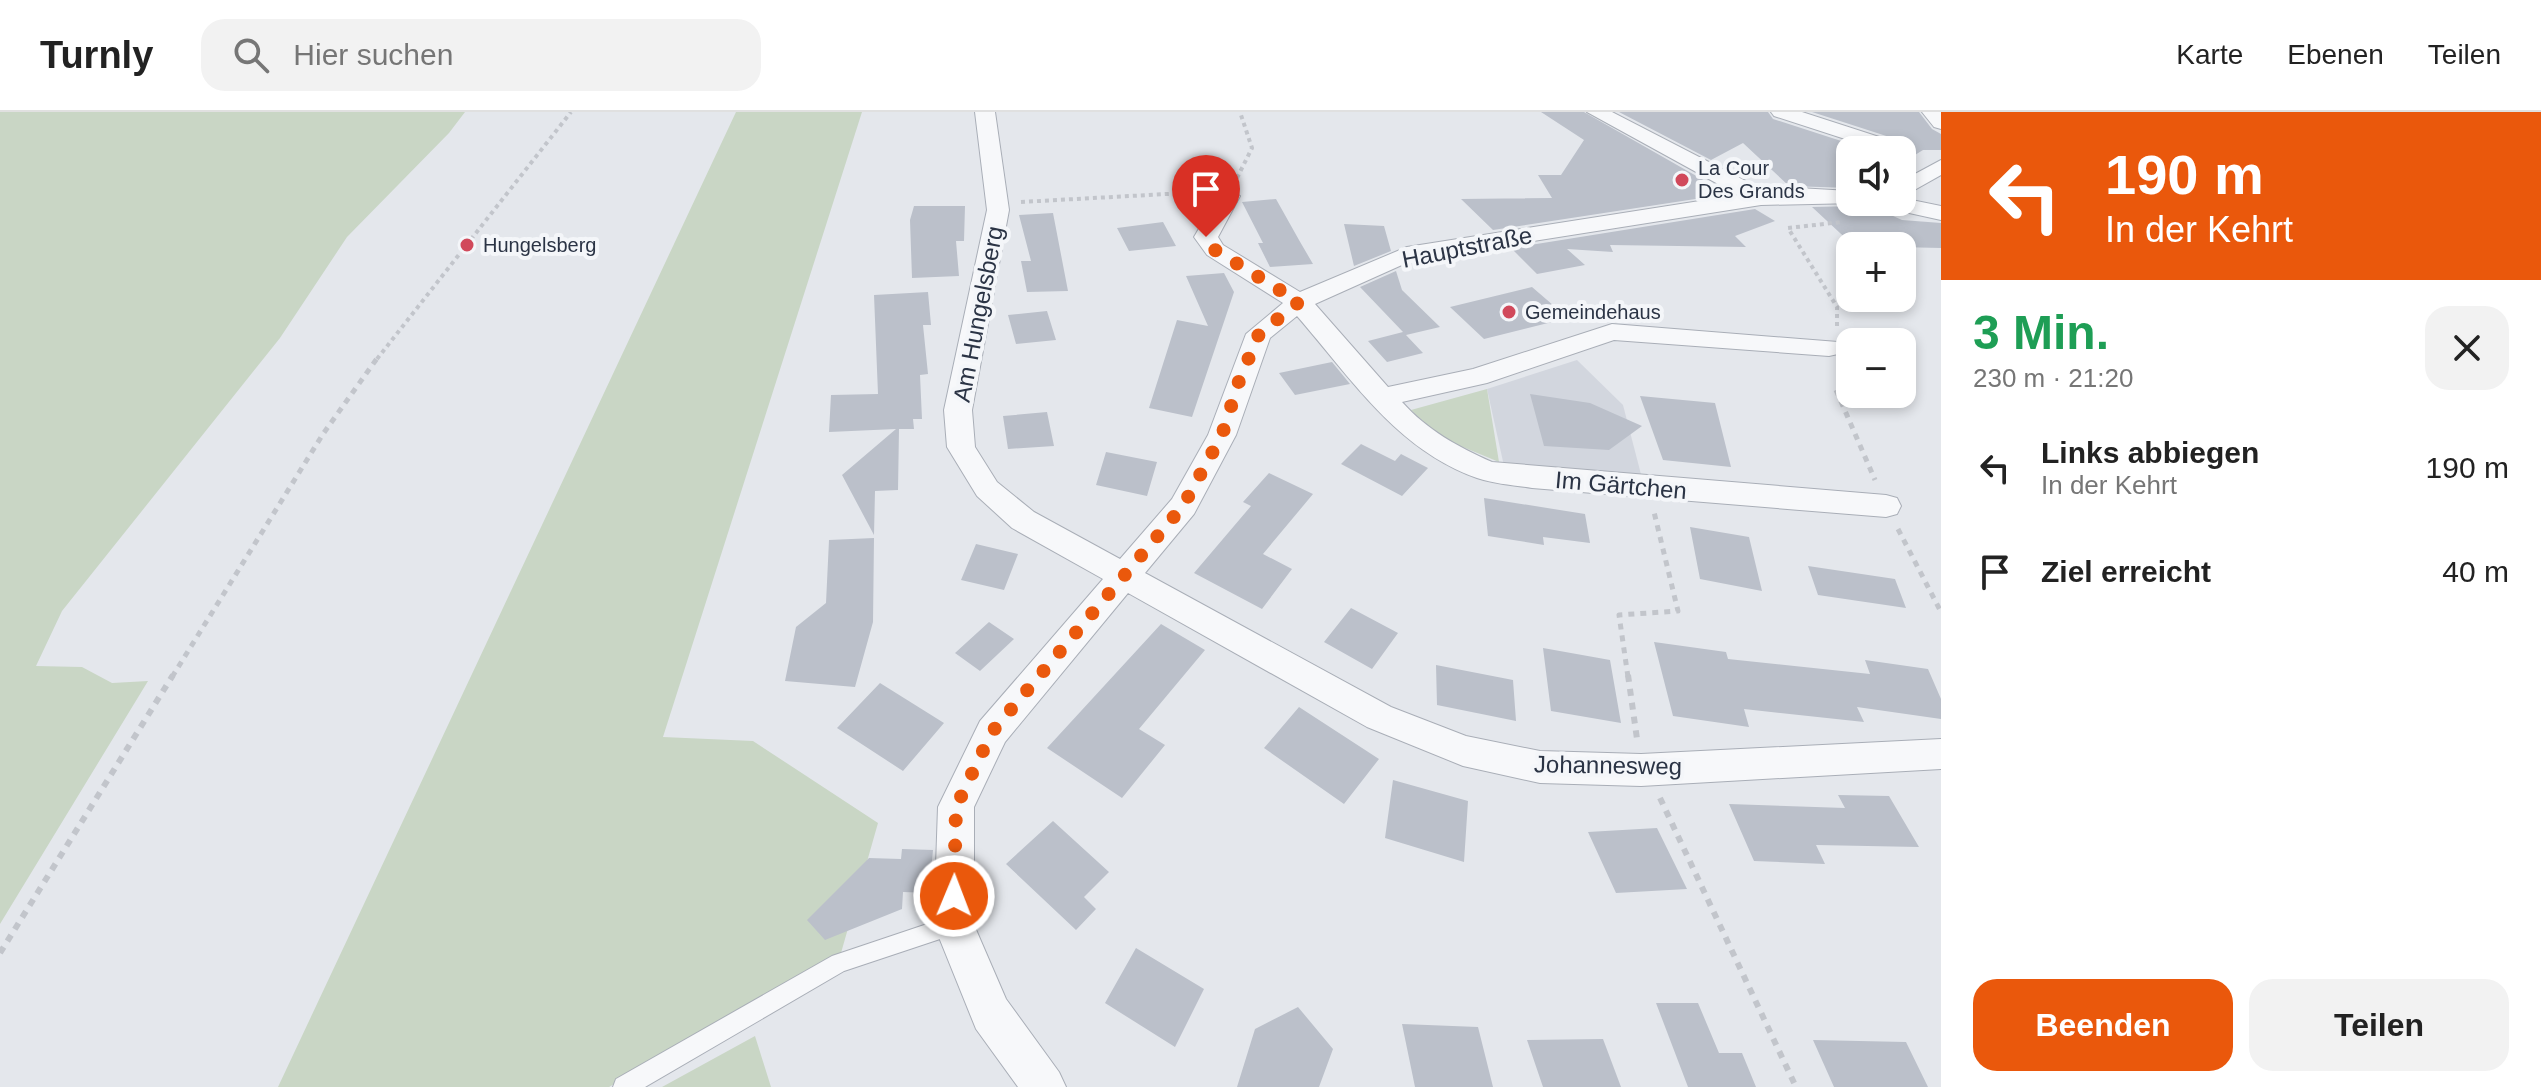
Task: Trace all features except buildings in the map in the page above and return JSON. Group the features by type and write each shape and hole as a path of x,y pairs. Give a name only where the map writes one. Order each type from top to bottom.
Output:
{"street":[{"name":"Am Hungelsberg","path":"985,112 997,203 958,410 961,447 987,489 1023,520 1126,577"},
{"path":"1597,112 1761,198"},
{"path":"1781,112 1857,136"},
{"path":"1932,112 1941,123"},
{"path":"1916,156 1940,166"},
{"path":"1916,181 1940,166"},
{"name":"Im Gärtchen","path":"1225,192 1206,237 1215,250 1299,302 1381,398 1418,433 1448,454 1487,471 1532,478 1886,506"},
{"name":"Hauptstraße","path":"954,925 956,807 992,732 1183,506 1222,435 1239,381 1259,334 1299,302 1407,254 1761,198 1836,208"},
{"path":"1916,208 1941,213"},
{"path":"1381,398 1478,377 1612,332 1829,348"},
{"name":"Johannesweg","path":"1126,577 1379,717 1463,751 1540,767 1644,770 1941,754"},
{"path":"954,925 991,1014 1044,1087"}],"lane":[{"path":"624,1087 839,963 954,925"}],"path":[{"path":"0,953 323,434 412,310 571,112"},
{"path":"997,203 1225,192 1252,148 1240,112"},
{"path":"1829,348 1838,323 1837,307 1788,228 1836,214"},
{"path":"1844,408 1886,506 1941,612"},
{"path":"1648,487 1678,611 1619,615 1644,770 1796,1087"}],"shaded area":[{"path":"1577,360 1623,405 1643,482 1504,466 1487,389"}],"green space":[{"path":"0,112 465,112 449,133 347,237 280,338 62,611 36,666 82,667 112,683 148,681 0,924"},
{"path":"736,112 862,112 663,737 753,741 878,823 841,953 609,1087 278,1087"},
{"path":"1487,389 1499,462 1441,438 1411,410"},
{"path":"755,1036 771,1087 662,1087"}],"place":[{"name":"La Cour Des Grands","path":"1682,180"},
{"name":"Hungelsberg","path":"467,245"},
{"name":"Gemeindehaus","path":"1509,312"}],"route":[{"path":"954,896 956,807 992,732 1183,506 1222,435 1239,381 1259,334 1299,302 1215,250 1206,237"}]}
